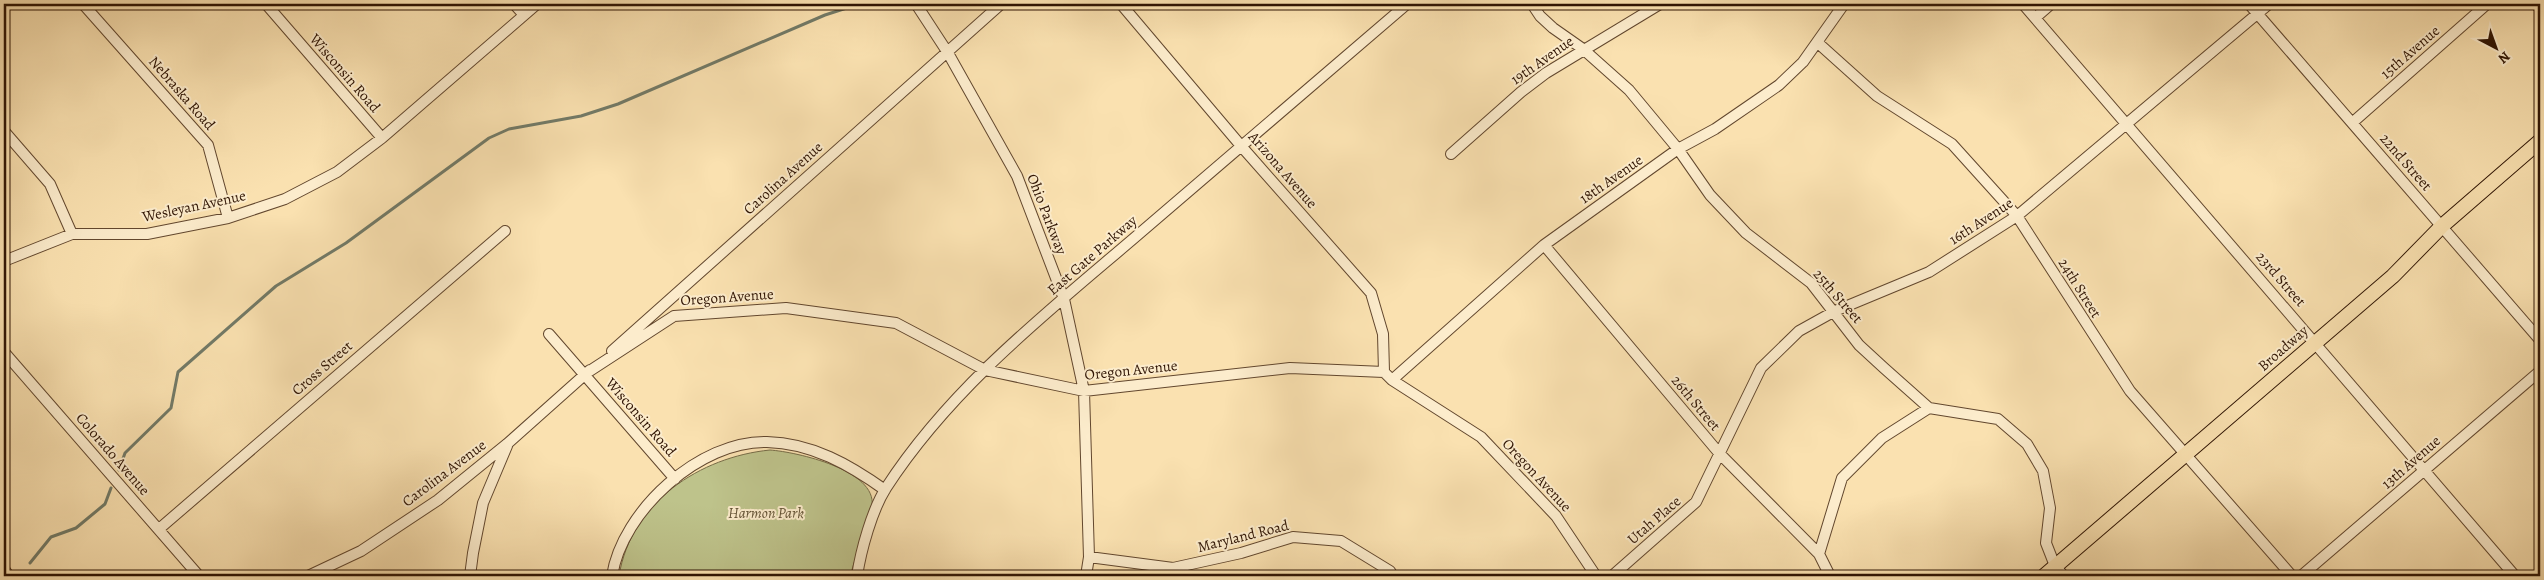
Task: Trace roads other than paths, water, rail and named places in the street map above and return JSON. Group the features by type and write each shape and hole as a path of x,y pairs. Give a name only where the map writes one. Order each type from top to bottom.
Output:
{"main road":[{"name":"Broadway","path":"2044,576 2060,571 2185,456 2392,276 2442,226 2540,141"}],"street":[{"name":"Nebraska Road","path":"83,4 208,145 228,218"},
{"name":"Wisconsin Road","path":"266,4 382,138"},
{"path":"514,4 523,14"},
{"name":"Wesleyan Avenue","path":"4,261 72,234 147,234 228,218 285,199 337,172 382,138 523,14 537,4"},
{"name":"Ohio Parkway","path":"916,4 948,52 1017,176 1064,298 1084,391 1089,557 1086,576"},
{"name":"Carolina Avenue","path":"308,576 361,551 438,500 508,444 1001,4"},
{"name":"Arizona Avenue","path":"1121,4 1242,147 1372,293 1383,334 1388,376"},
{"name":"East Gate Parkway","path":"857,576 865,544 885,490 932,429 985,370 1064,298 1242,147 1406,4"},
{"name":"25th Street","path":"1532,4 1540,16 1583,49 1629,90 1678,149 1710,195 1746,233 1811,283 1835,311 1859,345 1929,408"},
{"name":"19th Avenue","path":"1451,154 1521,92 1583,49 1660,4"},
{"name":"18th Avenue","path":"1388,376 1544,245 1678,149 1715,129 1779,85 1803,62 1844,4"},
{"name":"23rd Street","path":"2023,4 2515,576"},
{"path":"2035,18 2051,4"},
{"name":"22nd Street","path":"2249,4 2540,340"},
{"name":"16th Avenue","path":"1718,453 1761,368 1798,331 1835,311 1928,272 2017,216 2269,4"},
{"name":"15th Avenue","path":"2352,123 2487,4"},
{"path":"2536,4 2540,9"},
{"name":"24th Street","path":"1818,43 1877,96 1952,144 2017,216 2125,383 2185,456 2292,576"},
{"path":"4,131 50,184 72,234"},
{"name":"Cross Street","path":"159,529 505,231"},
{"name":"26th Street","path":"1544,245 1718,453 1819,554 1830,576"},
{"name":"Oregon Avenue","path":"585,374 674,316 786,308 896,324 985,370 1084,391 1290,368 1388,376 1481,437 1556,516 1596,576"},
{"path":"549,334 585,374"},
{"name":"Colorado Avenue","path":"4,352 199,576"},
{"name":"13th Avenue","path":"2302,576 2540,371"},
{"name":"Wisconsin Road","path":"585,374 674,479"},
{"path":"1819,554 1842,478 1882,438 1929,408 1998,419 2027,444 2043,471 2050,508 2046,543 2060,571"},
{"path":"612,576 622,543 636,518 652,499 674,479 697,464 721,452 751,443 766,442 797,446 826,454 856,470 885,490"},
{"path":"470,576 483,503 508,444"},
{"name":"Utah Place","path":"1612,576 1696,502 1718,453"},
{"name":"Maryland Road","path":"1089,557 1173,568 1241,553 1293,537 1341,541 1390,571 1393,576"},
{"path":"4,569 9,576"}],"waterway":[{"path":"119,470 125,453 171,408 178,372 276,286 346,243 489,138 509,129 581,116 618,104 825,15 859,4"},
{"path":"30,563 51,537 76,528 105,504 111,488"}],"park label":[{"name":"Harmon Park","path":"766,513"}]}
